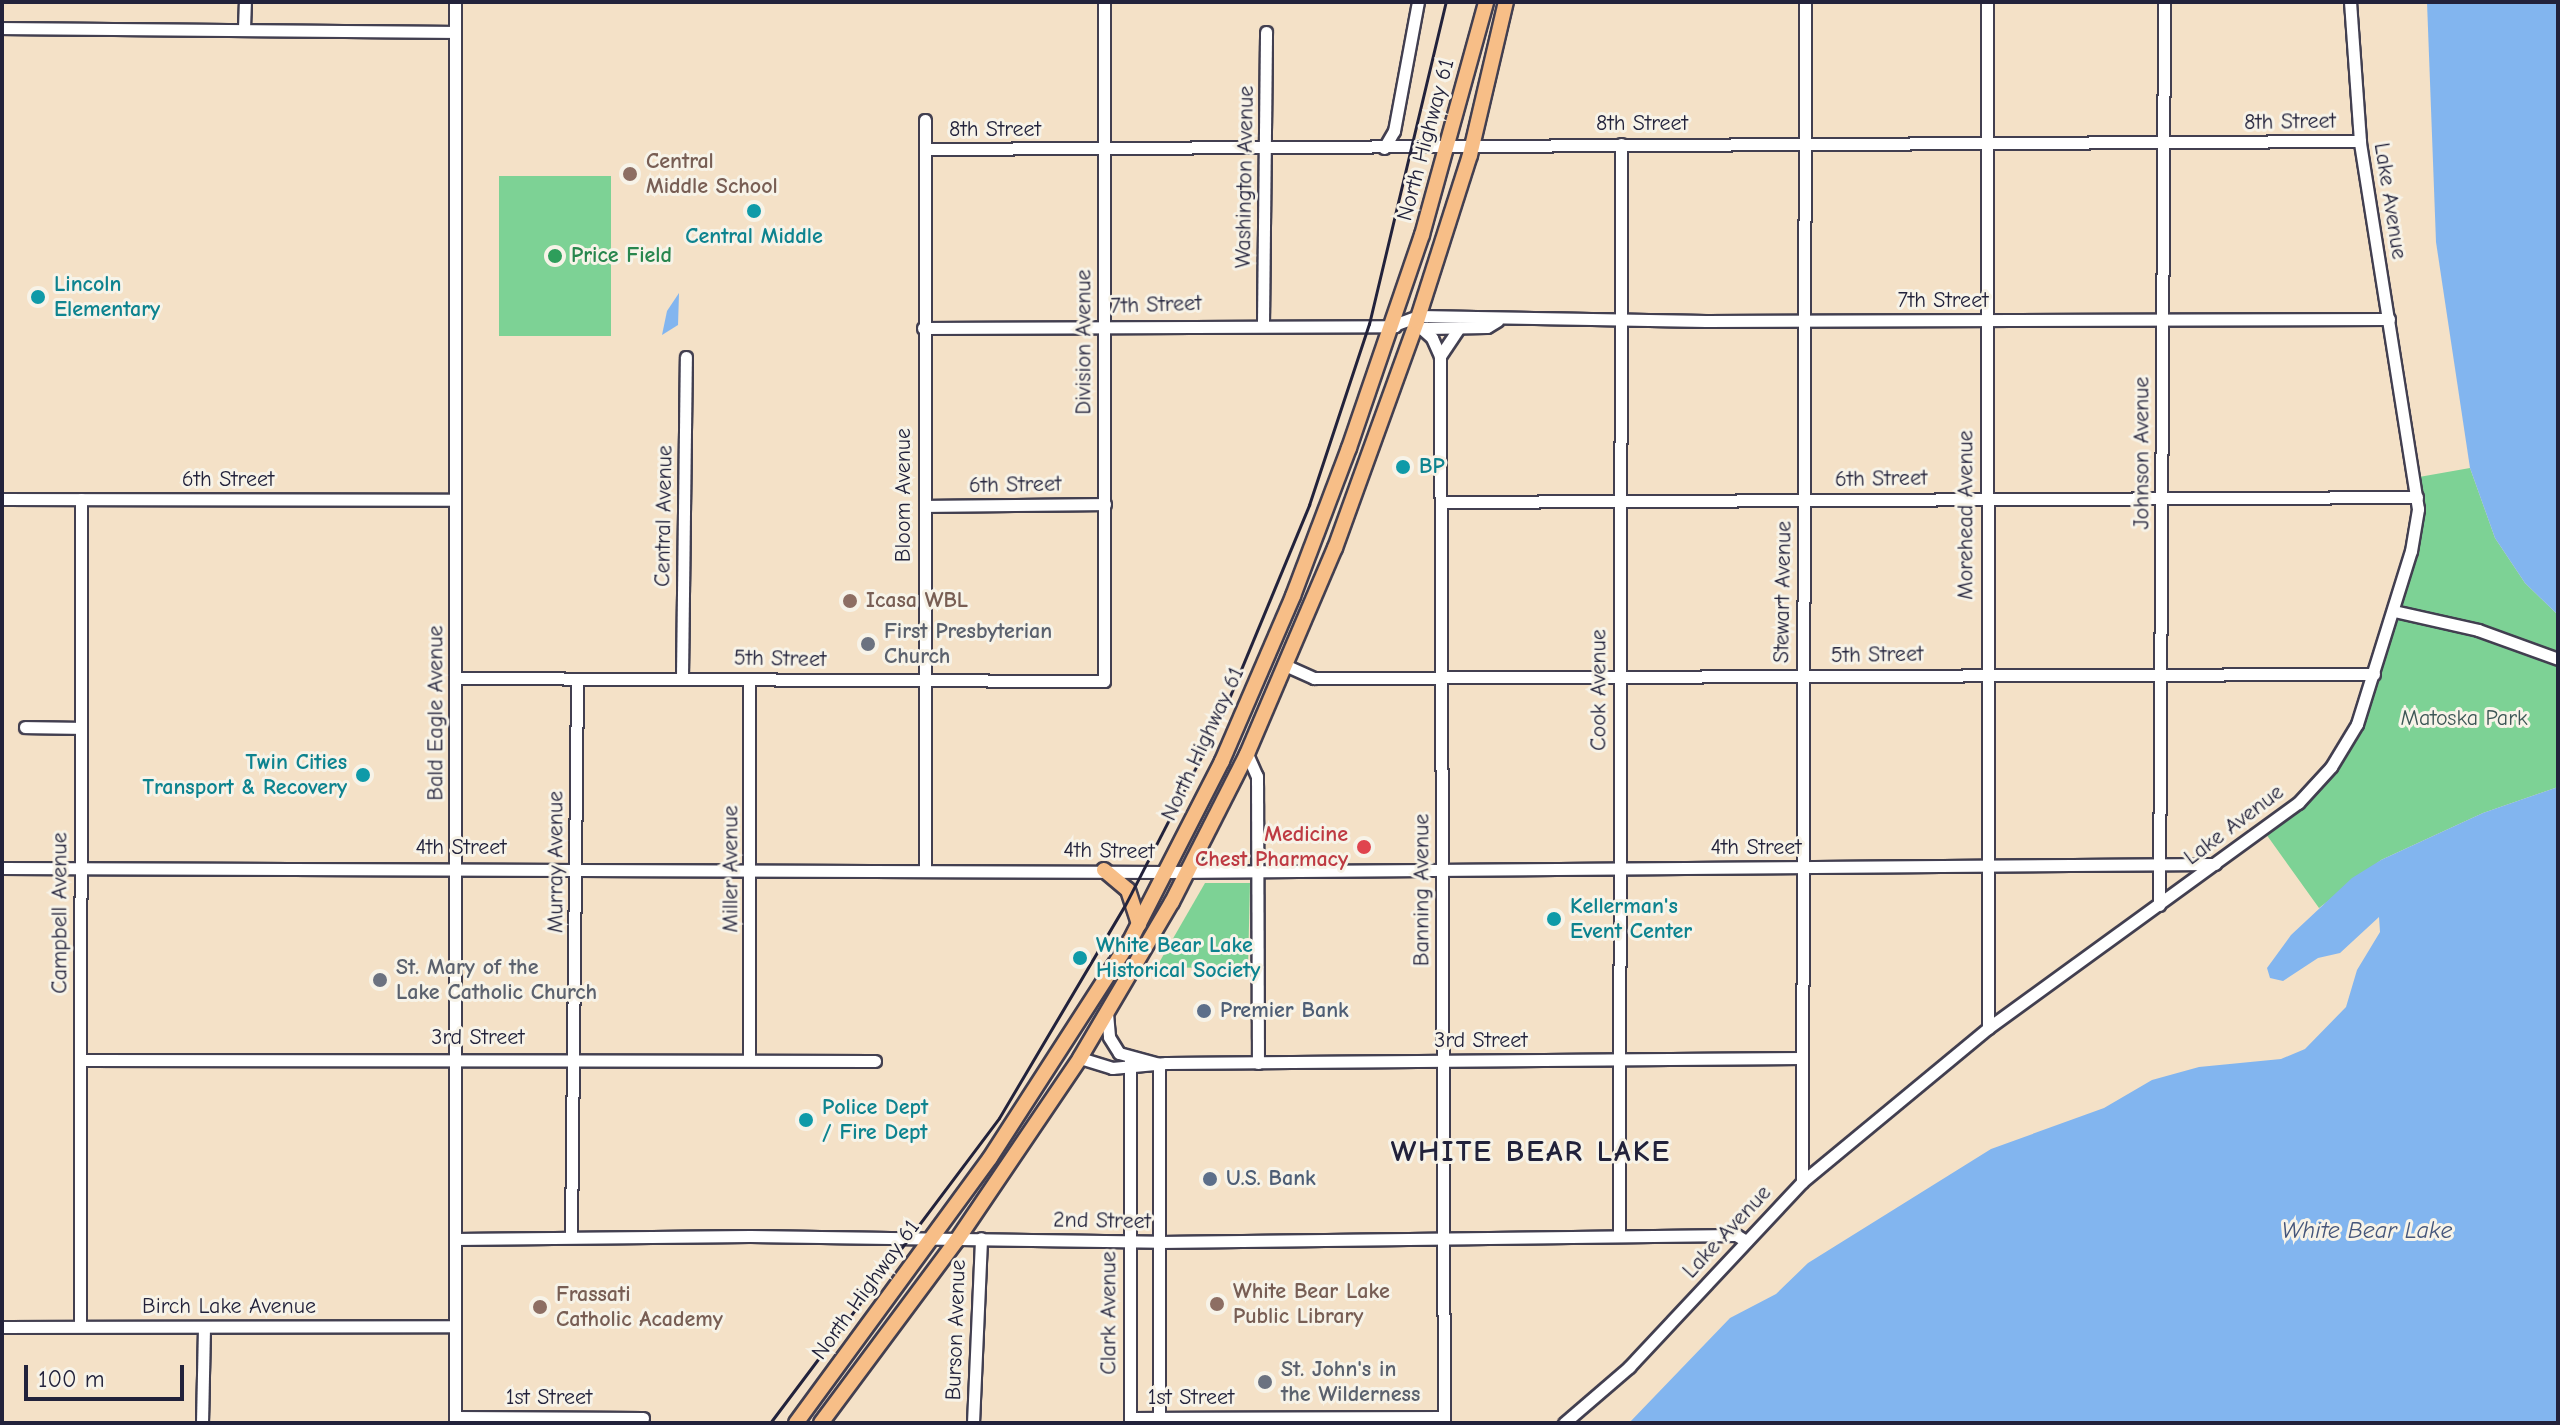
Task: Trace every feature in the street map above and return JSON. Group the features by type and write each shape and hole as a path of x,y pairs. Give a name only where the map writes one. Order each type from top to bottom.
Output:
{"main road":[{"name":"North Highway 61","path":"796,1423 930,1241 1076,1025 1168,872 1276,636 1391,326 1447,147 1486,2"},
{"name":"North Highway 61","path":"821,1423 957,1240 1080,1058 1189,871 1247,754 1287,666 1418,324 1472,147 1506,2"},
{"path":"1276,636 1276,653 1287,666"},
{"path":"1104,870 1128,890 1139,924"},
{"path":"1076,1025 1080,1058"}],"street":[{"path":"244,28 245,2"},
{"name":"Bald Eagle Avenue","path":"455,2 455,1420"},
{"name":"Division Avenue","path":"1104,2 1104,681"},
{"path":"1384,148 1394,131 1418,2"},
{"name":"Stewart Avenue","path":"1802,1182 1805,2"},
{"name":"Morehead Avenue","path":"1987,2 1984,674 1988,1028"},
{"name":"Johnson Avenue","path":"2159,905 2164,2"},
{"name":"Lake Avenue","path":"1564,1423 1629,1367 1802,1182 1988,1028 2215,864 2320,781 2357,724 2394,611 2417,527 2417,497 2360,141 2350,2"},
{"path":"2,28 454,32"},
{"name":"Washington Avenue","path":"1263,323 1266,32"},
{"name":"Bloom Avenue","path":"925,120 925,869"},
{"name":"8th Street","path":"925,149 2360,141"},
{"name":"Cook Avenue","path":"1619,1235 1621,144"},
{"name":"7th Street","path":"923,328 1263,323 1391,326 1498,320 2389,319"},
{"name":"7th Street","path":"1418,324 1487,327 1498,320"},
{"path":"1418,324 1440,356 1459,328"},
{"name":"Banning Avenue","path":"1440,356 1442,1061 1446,1239 1444,1420"},
{"name":"Central Avenue","path":"682,676 686,357"},
{"name":"6th Street","path":"1442,502 2162,495 2417,497"},
{"name":"6th Street","path":"2,499 454,500"},
{"name":"Campbell Avenue","path":"80,1326 81,499"},
{"name":"6th Street","path":"925,506 1105,504"},
{"path":"2394,611 2478,630 2558,659"},
{"name":"5th Street","path":"1287,666 1314,678 2374,674"},
{"name":"5th Street","path":"456,678 577,680 682,676 1104,681"},
{"name":"Miller Avenue","path":"749,679 752,871 749,1060"},
{"name":"Murray Avenue","path":"571,1236 576,1058 577,680"},
{"path":"25,727 81,728"},
{"path":"1247,754 1257,776 1258,1063"},
{"name":"4th Street","path":"2,868 1168,872 2215,864"},
{"path":"1107,1013 1112,1045 1128,1063"},
{"name":"3rd Street","path":"81,1060 335,1064 576,1058 875,1061"},
{"name":"3rd Street","path":"1080,1058 1159,1064 1802,1058"},
{"name":"Clark Avenue","path":"1128,1063 1130,1420"},
{"path":"1159,1064 1159,1420"},
{"name":"2nd Street","path":"455,1239 571,1236 1159,1242 1736,1235 1746,1241"},
{"name":"Burson Avenue","path":"973,1423 981,1238"},
{"name":"Birch Lake Avenue","path":"2,1327 455,1326"},
{"path":"202,1423 204,1328"},
{"name":"1st Street","path":"455,1420 643,1418"},
{"name":"1st Street","path":"1130,1420 1444,1420"}],"green space":[{"name":"Price Field","path":"499,176 611,176 611,336 499,336"},
{"name":"Matoska Park","path":"2470,468 2495,538 2525,583 2558,615 2558,787 2483,813 2381,860 2319,908 2266,834 2320,788 2359,735 2422,526 2419,477"},
{"path":"1205,883 1250,883 1248,967 1156,968"}],"water":[{"path":"2427,2 2558,2 2558,615 2525,583 2495,538 2470,468 2436,242"},
{"path":"679,293 678,325 662,335 667,311"},
{"name":"White Bear Lake","path":"2558,787 2558,1423 1629,1423 1730,1318 1776,1294 1808,1263 1991,1149 2104,1108 2152,1080 2199,1067 2281,1059 2305,1049 2346,1007 2357,970 2380,932 2379,917 2340,953 2318,958 2283,981 2270,978 2267,968 2291,935 2352,878 2381,860 2483,813"}],"railway":[{"path":"770,1423 999,1118 1124,907 1220,720 1309,505 1369,324 1446,2"}],"place":[{"name":"Central Middle School","path":"630,174"},
{"name":"Central Middle","path":"754,211"},
{"name":"Price Field","path":"555,256"},
{"name":"Lincoln Elementary","path":"38,297"},
{"name":"BP","path":"1403,467"},
{"name":"Icasa WBL","path":"850,601"},
{"name":"First Presbyterian Church","path":"868,644"},
{"name":"Twin Cities Transport & Recovery","path":"363,775"},
{"name":"Medicine Chest Pharmacy","path":"1364,847"},
{"name":"Kellerman's Event Center","path":"1554,919"},
{"name":"White Bear Lake Historical Society","path":"1080,958"},
{"name":"St. Mary of the Lake Catholic Church","path":"380,980"},
{"name":"Premier Bank","path":"1204,1011"},
{"name":"Police Dept / Fire Dept","path":"806,1120"},
{"name":"U.S. Bank","path":"1210,1179"},
{"name":"White Bear Lake Public Library","path":"1217,1304"},
{"name":"Frassati Catholic Academy","path":"540,1307"},
{"name":"St. John's in the Wilderness","path":"1265,1382"}],"district":[{"name":"WHITE BEAR LAKE","path":"1531,1152"}]}
